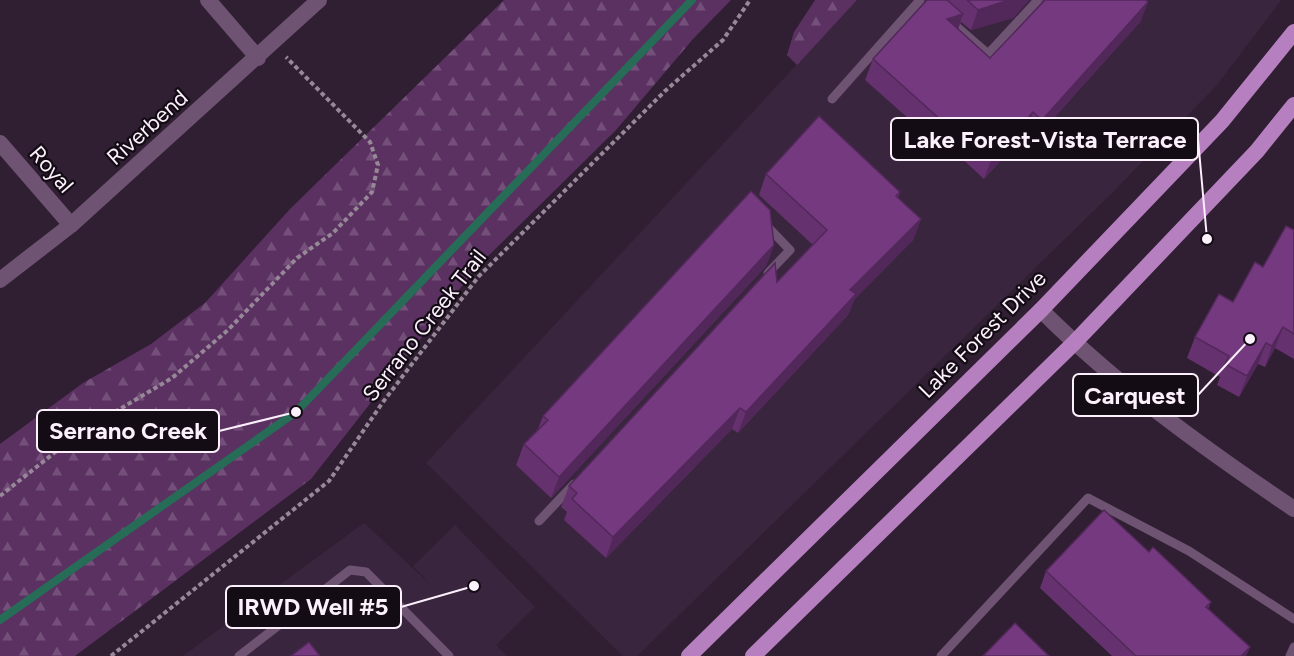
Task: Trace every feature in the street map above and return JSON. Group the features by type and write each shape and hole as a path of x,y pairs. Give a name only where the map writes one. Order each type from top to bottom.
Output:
{"main road":[{"name":"Lake Forest Drive","path":"689,656 1041,310 1222,121 1294,32"},
{"path":"753,656 1074,343 1257,151 1294,105"}],"street":[{"path":"208,0 258,57"},
{"name":"Riverbend","path":"0,280 71,225 319,0"},
{"name":"Royal","path":"0,142 71,225"},
{"path":"1041,310 1074,343 1203,448 1294,509"}],"lane":[{"path":"832,99 920,0"},
{"path":"925,0 934,8"},
{"path":"943,15 988,54 1038,0"},
{"path":"757,285 790,250 760,219"},
{"path":"539,521 580,478"},
{"path":"941,656 1088,498 1148,527 1189,551 1294,619"},
{"path":"239,656 350,570 366,572 449,656"},
{"path":"1290,656 1294,647"}],"path":[{"name":"Serrano Creek Trail","path":"111,656 329,481 383,402 479,276 665,91 723,40 750,0"},
{"path":"0,496 78,434 172,378 228,330 297,258 333,233 372,192 378,165 370,142 272,44"}],"shaded area":[{"path":"857,0 1281,0 1217,85 1111,194 637,656 623,656 426,463"},
{"path":"364,523 431,585 413,566 455,525 535,607 496,645 507,656 183,656"}],"green space":[{"path":"504,0 731,0 693,39 616,130 477,267 311,479 75,656 0,656 0,444 83,383 151,344 205,303 290,209"},
{"path":"815,0 857,0 797,65 787,55 794,32"}],"building":[{"path":"927,0 947,0 963,14 947,19 990,58 1045,0 1146,0 1148,2 1042,120 1033,112 992,158 964,133 961,138 873,59"},
{"path":"967,0 1009,0 978,10"},
{"path":"819,116 900,192 896,196 921,219 850,290 856,294 746,412 740,408 613,537 572,499 577,493 569,486 775,263 777,282 827,230 766,174"},
{"path":"751,191 770,210 774,245 559,477 524,444 548,420 543,416"},
{"path":"1286,226 1294,230 1294,334 1283,327 1272,346 1266,343 1247,376 1225,364 1229,356 1195,337 1219,294 1233,302 1255,262 1263,267"},
{"path":"1104,510 1149,552 1153,547 1211,602 1206,607 1250,647 1241,656 1136,656 1046,571"},
{"path":"1015,623 1049,656 983,656"},
{"path":"309,642 320,656 291,656"}],"waterway":[{"path":"0,620 296,412 692,0"}],"place":[{"name":"Lake Forest-Vista Terrace","path":"1207,239"},
{"name":"Carquest","path":"1250,339"},
{"name":"Serrano Creek","path":"296,412"},
{"name":"IRWD Well #5","path":"474,586"}]}
